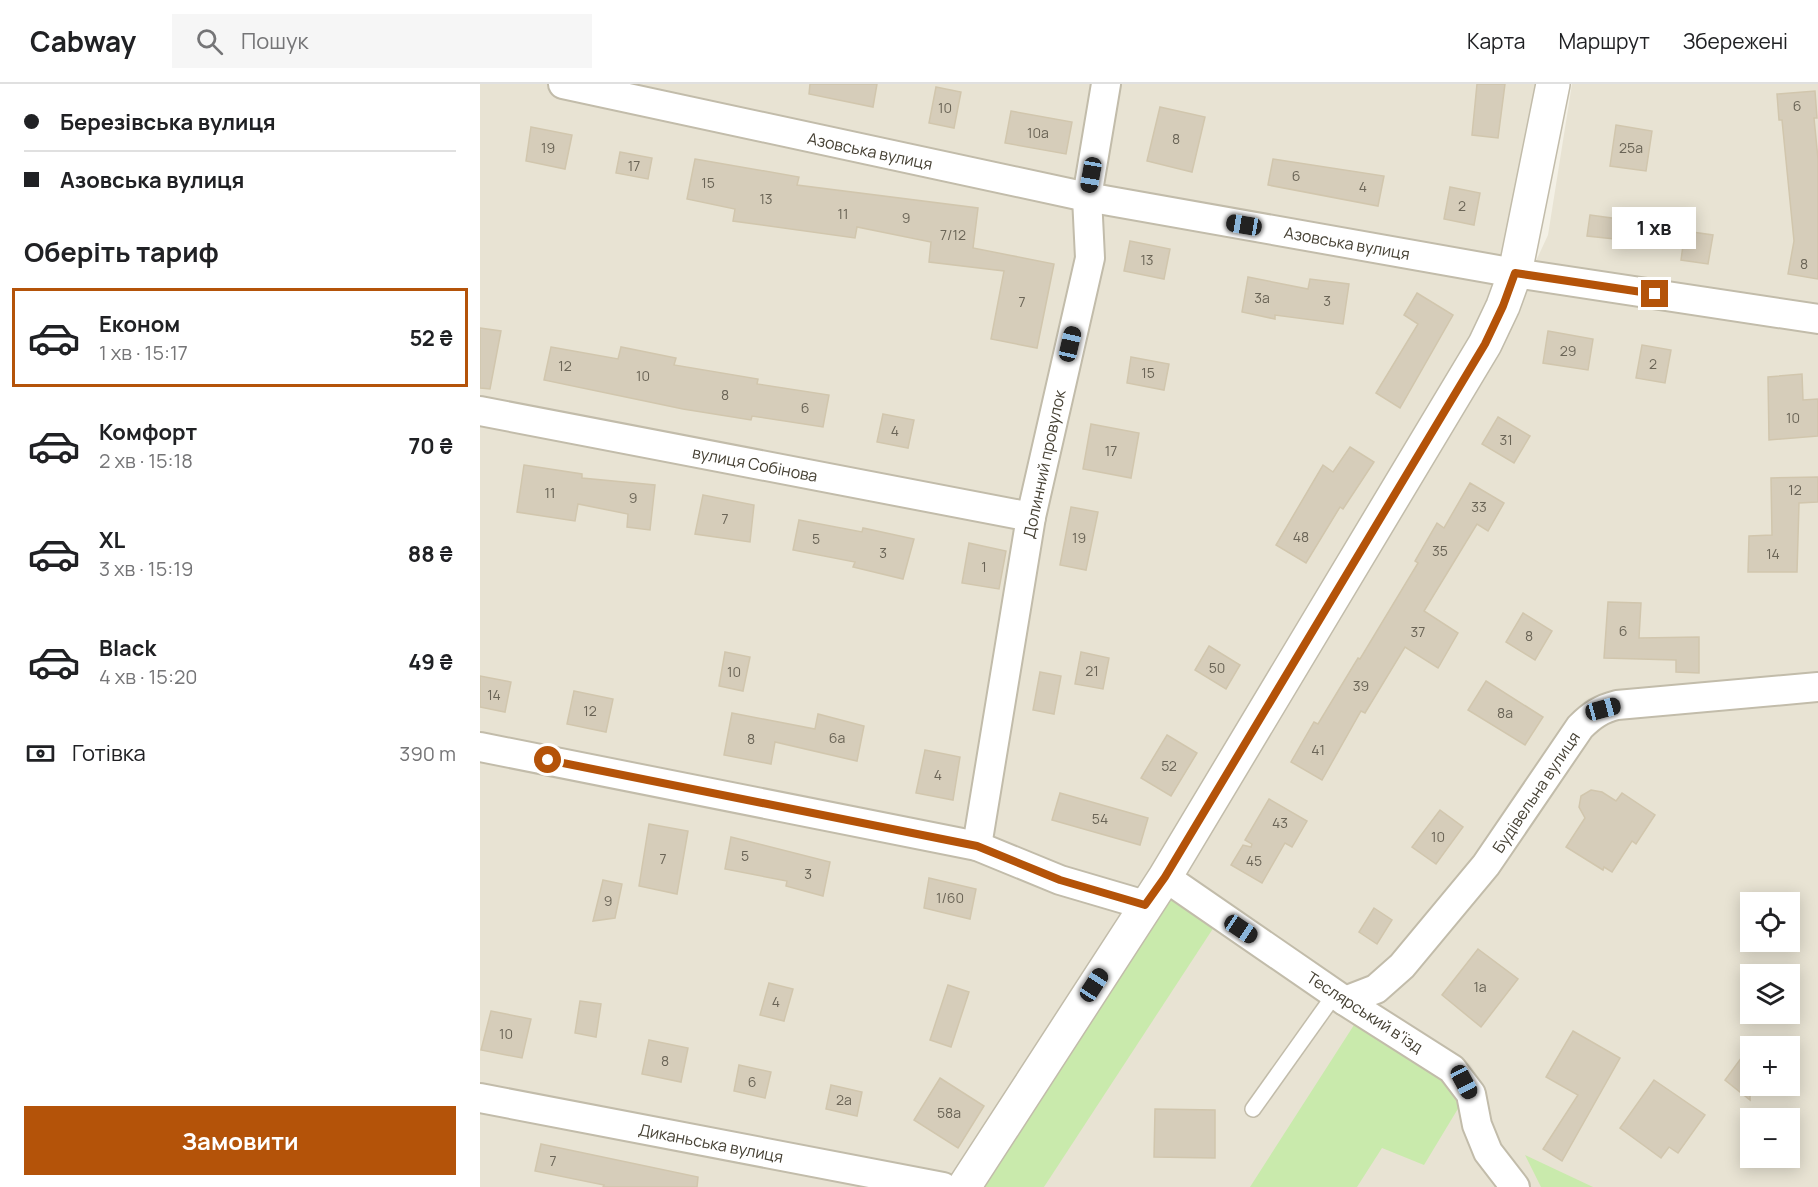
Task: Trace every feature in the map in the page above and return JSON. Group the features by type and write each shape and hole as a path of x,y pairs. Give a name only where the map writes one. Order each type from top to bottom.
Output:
{"street":[{"name":"Азовська вулиця","path":"563,84 1087,197 1515,273 1818,319"},
{"name":"Долинний провулок","path":"977,846 1031,517 1090,258 1087,197 1106,84"},
{"path":"964,1187 1165,877 1485,344 1515,273 1553,84"},
{"name":"вулиця Собінова","path":"480,411 1031,517"},
{"name":"Будівельна вулиця","path":"1340,997 1376,989 1402,966 1486,865 1580,727 1590,717 1617,705 1818,687"},
{"path":"480,747 977,846 1060,880 1145,905"},
{"name":"Теслярський в'їзд","path":"1165,877 1340,997 1452,1069 1471,1094 1477,1125 1488,1152 1515,1187"},
{"name":"Диканьська вулиця","path":"480,1098 943,1187"}],"lane":[{"path":"1253,1109 1340,997"}],"shaded area":[{"path":"480,84 1542,84 1495,295 1155,870 953,1187 480,1187"},
{"path":"1572,84 1818,84 1818,1187 977,1187 1523,289 1548,235"}],"green space":[{"path":"1172,897 1214,927 1044,1187 977,1187 1146,928"},
{"path":"1354,1025 1450,1078 1459,1107 1424,1165 1382,1148 1357,1187 1250,1187"},
{"path":"1525,1155 1593,1187 1541,1187"}],"building":[{"path":"810,84 877,84 873,107 809,94"},
{"path":"1477,84 1505,84 1498,138 1472,135"},
{"path":"936,87 961,92 954,128 929,123"},
{"path":"1815,91 1817,118 1814,118 1818,159 1818,279 1788,274 1794,241 1782,120 1779,120 1777,94"},
{"path":"1160,107 1205,117 1192,172 1147,161"},
{"path":"1011,111 1072,122 1066,154 1005,143"},
{"path":"1616,125 1652,131 1646,171 1610,166"},
{"path":"531,127 572,135 565,169 526,161"},
{"path":"620,152 652,158 648,179 616,173"},
{"path":"695,159 799,177 797,185 978,208 973,248 1054,264 1037,348 991,339 1004,271 929,262 931,242 857,227 855,238 733,221 735,209 687,199"},
{"path":"1273,159 1384,176 1378,206 1268,185"},
{"path":"1450,187 1480,193 1474,225 1444,219"},
{"path":"1590,215 1626,220 1624,240 1587,236"},
{"path":"1685,231 1713,235 1708,264 1681,260"},
{"path":"1130,241 1170,249 1164,279 1124,271"},
{"path":"1248,277 1308,289 1310,279 1349,284 1343,324 1275,315 1275,319 1242,312"},
{"path":"1417,293 1453,315 1400,408 1376,393 1418,324 1404,315"},
{"path":"480,328 501,331 490,389 480,388"},
{"path":"1548,331 1593,339 1588,370 1543,363"},
{"path":"1642,345 1671,350 1665,383 1636,378"},
{"path":"551,347 618,359 621,347 676,358 674,365 758,379 757,384 829,395 823,427 752,416 751,420 683,409 544,380"},
{"path":"1131,357 1169,364 1164,390 1127,383"},
{"path":"1802,374 1803,400 1818,399 1818,436 1769,440 1768,377"},
{"path":"883,414 914,420 908,448 877,442"},
{"path":"1498,417 1530,436 1514,463 1482,444"},
{"path":"1091,424 1139,433 1131,478 1083,469"},
{"path":"1350,447 1374,462 1343,509 1340,507 1306,563 1276,545 1323,465 1333,472"},
{"path":"524,465 582,474 582,478 655,485 650,530 627,527 628,514 578,504 575,521 517,512"},
{"path":"1818,477 1818,502 1799,503 1797,572 1748,572 1749,536 1772,535 1771,478"},
{"path":"1470,483 1504,503 1488,531 1477,524 1424,611 1458,633 1438,668 1405,647 1365,713 1361,711 1322,780 1291,762 1314,722 1318,724 1358,658 1360,659 1418,563 1415,561 1437,523 1444,528"},
{"path":"703,495 754,505 750,542 695,534"},
{"path":"1071,507 1098,512 1086,570 1060,565"},
{"path":"799,520 862,532 863,528 914,539 903,579 853,567 855,562 793,550"},
{"path":"969,543 1006,551 999,589 962,583"},
{"path":"1608,602 1641,603 1639,638 1699,637 1699,673 1676,672 1676,660 1604,658"},
{"path":"1523,613 1552,631 1535,660 1506,642"},
{"path":"1209,646 1240,665 1226,689 1195,670"},
{"path":"725,652 750,657 743,691 719,686"},
{"path":"1081,652 1109,658 1103,689 1075,684"},
{"path":"1040,672 1061,676 1054,714 1033,710"},
{"path":"480,676 511,682 505,712 480,707"},
{"path":"1486,681 1543,717 1525,745 1468,710"},
{"path":"574,691 613,699 606,732 567,724"},
{"path":"732,713 815,729 818,714 864,726 857,761 775,742 771,764 724,755"},
{"path":"1167,735 1197,753 1171,796 1141,778"},
{"path":"925,750 960,757 953,800 916,793"},
{"path":"1591,790 1602,792 1616,801 1622,793 1655,815 1636,844 1632,841 1612,872 1604,867 1603,870 1566,847 1585,818 1579,807 1581,796"},
{"path":"1060,793 1148,818 1140,845 1052,820"},
{"path":"1269,799 1307,821 1292,847 1285,843 1262,883 1231,865 1243,845 1251,847 1252,844 1245,840"},
{"path":"1440,810 1463,827 1436,864 1412,847"},
{"path":"649,824 688,831 677,894 639,886"},
{"path":"731,837 830,862 823,896 786,886 787,881 725,869"},
{"path":"929,878 976,889 970,919 924,908"},
{"path":"603,880 622,884 615,918 593,921"},
{"path":"1374,908 1392,920 1377,944 1359,932"},
{"path":"1478,949 1518,979 1481,1027 1442,995"},
{"path":"769,983 793,989 784,1021 760,1015"},
{"path":"948,985 969,992 951,1047 930,1040"},
{"path":"580,1001 601,1004 596,1037 575,1033"},
{"path":"491,1011 531,1019 522,1058 481,1050"},
{"path":"1573,1031 1620,1058 1562,1161 1543,1149 1578,1095 1546,1077"},
{"path":"649,1040 688,1048 681,1082 642,1074"},
{"path":"1740,1060 1740,1092 1725,1080"},
{"path":"739,1065 771,1072 765,1098 734,1091"},
{"path":"940,1078 984,1106 958,1148 914,1120"},
{"path":"1654,1080 1705,1115 1678,1153 1669,1147 1661,1158 1620,1128"},
{"path":"831,1085 862,1092 857,1116 826,1109"},
{"path":"1155,1109 1215,1110 1215,1158 1154,1157"},
{"path":"541,1144 698,1177 697,1187 603,1187 604,1185 535,1171"}],"route":[{"path":"548,760 977,846 1060,880 1145,905 1165,877 1485,344 1515,273 1655,294"}]}
